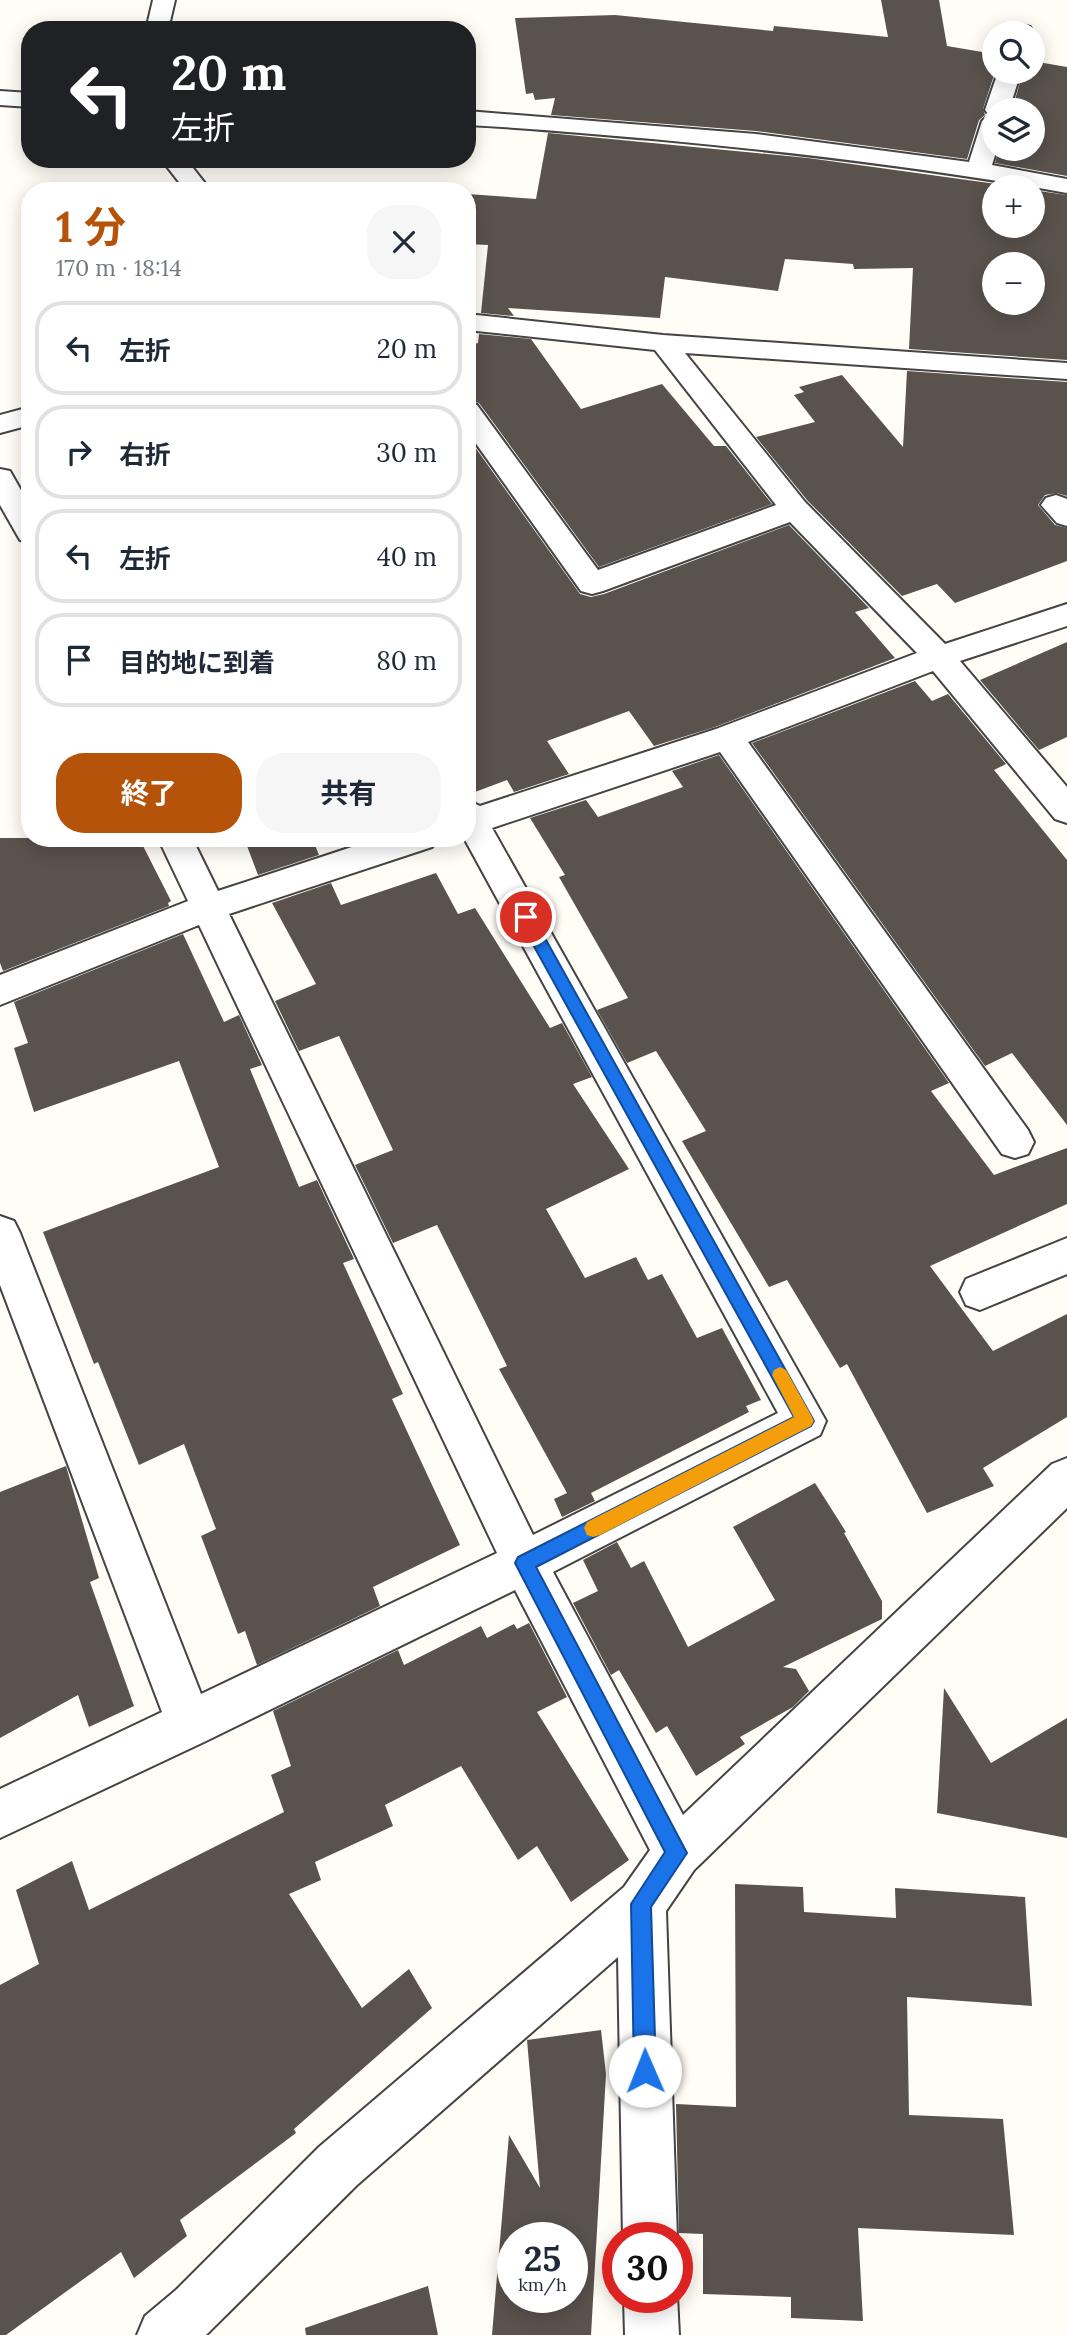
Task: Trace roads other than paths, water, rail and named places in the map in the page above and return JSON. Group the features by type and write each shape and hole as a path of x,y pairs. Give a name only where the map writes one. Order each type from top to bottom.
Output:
{"street":[{"path":"159,21 164,0"},
{"path":"0,111 17,100"},
{"path":"476,118 727,138 979,169 1067,186"},
{"path":"979,169 982,159"},
{"path":"180,168 192,182"},
{"path":"476,323 663,343 1067,371"},
{"path":"663,343 795,509 939,657 1067,810"},
{"path":"0,424 21,418"},
{"path":"476,423 592,584 795,509"},
{"path":"0,478 21,516"},
{"path":"476,817 727,737 939,657 1067,615"},
{"path":"727,737 1015,1142"},
{"path":"0,1814 524,1563 805,1421 476,832"},
{"path":"179,847 524,1563 677,1853"},
{"path":"0,990 209,907 392,847"},
{"path":"0,1233 190,1725"},
{"path":"980,1292 1067,1256"},
{"path":"164,2335 195,2309 338,2166 641,1904 677,1853 1067,1479"},
{"path":"641,1904 650,2222"},
{"path":"651,2313 652,2335"}]}
